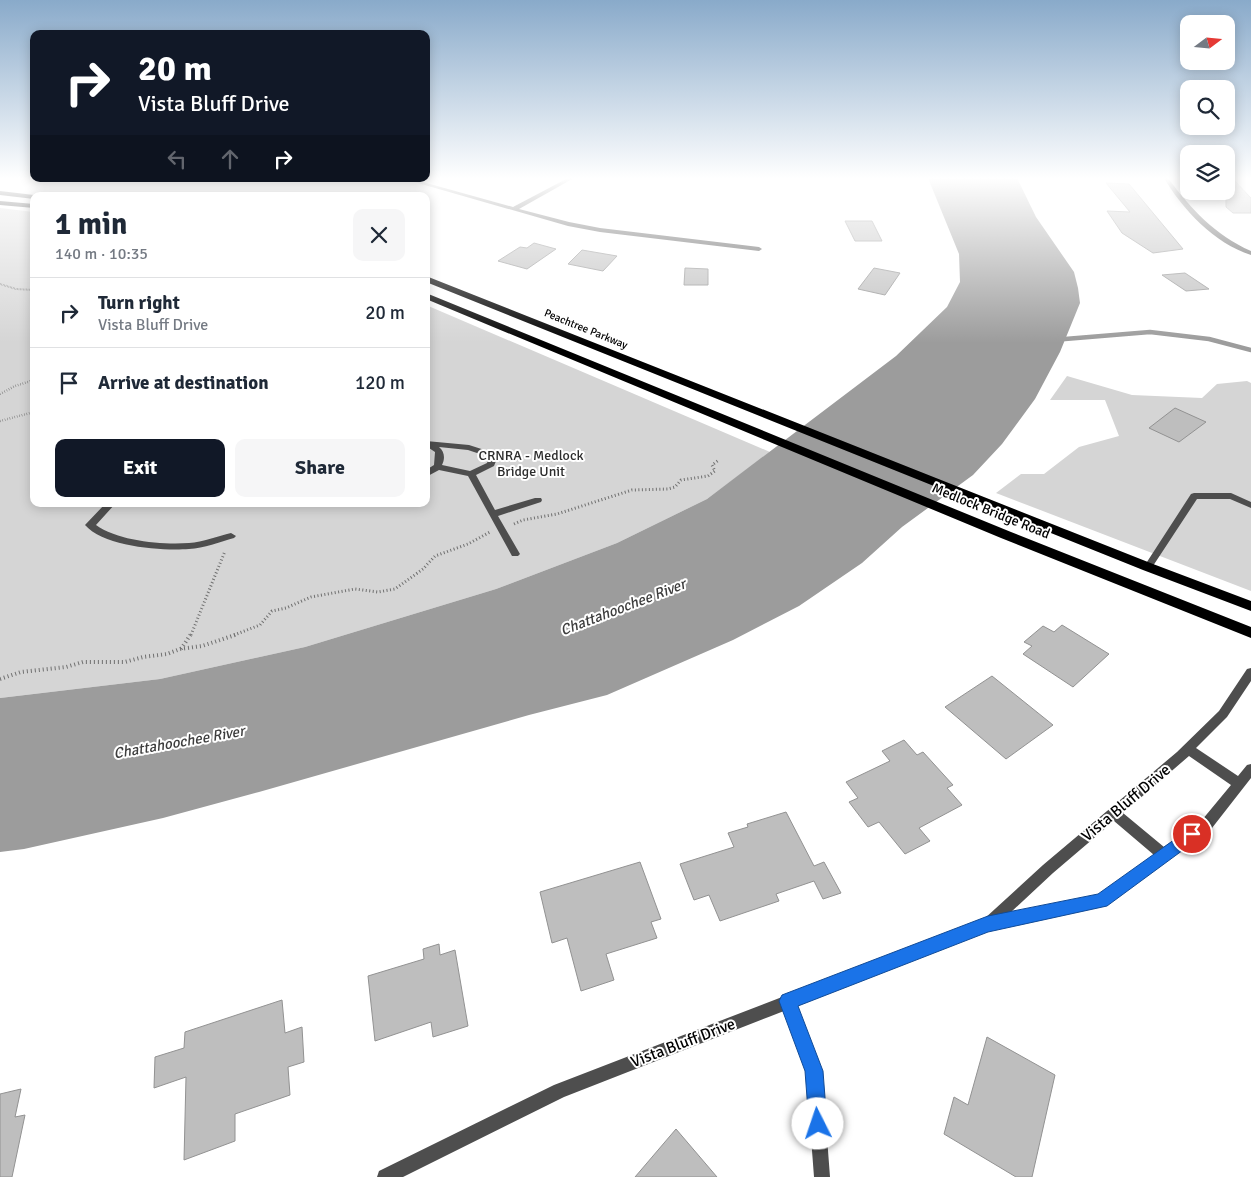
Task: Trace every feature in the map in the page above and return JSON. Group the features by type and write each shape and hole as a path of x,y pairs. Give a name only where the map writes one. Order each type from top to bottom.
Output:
{"highway":[{"name":"Peachtree Parkway","path":"430,281 737,402"},
{"name":"Medlock Bridge Road","path":"430,298 1006,535 1251,633"},
{"name":"Medlock Bridge Road","path":"737,402 1148,567 1251,606"}],"street":[{"path":"624,233 759,249"},
{"path":"1213,233 1251,253"},
{"path":"430,444 469,448 494,456 491,464 472,474 443,469 438,466"},
{"path":"430,445 439,451 440,461 438,466 430,471"},
{"path":"472,474 476,485 515,554"},
{"path":"1148,567 1194,496 1231,496 1251,505"},
{"path":"493,514 538,500"},
{"path":"107,507 90,524 102,534 126,541 154,545 190,546 231,536"},
{"name":"Vista Bluff Drive","path":"988,924 1048,869 1188,750 1223,714 1251,672"},
{"path":"1188,750 1239,784"},
{"name":"Vista Bluff Drive","path":"385,1177 560,1091 788,1001 988,924 1101,901 1207,824 1251,770"},
{"path":"1114,813 1164,855"},
{"path":"788,1001 814,1071 822,1177"}],"path":[{"path":"0,284 16,289 30,290"},
{"path":"0,394 15,386 30,381"},
{"path":"0,421 30,413"},
{"path":"0,680 21,672 66,667 83,662 125,662 202,646 250,630 260,625 272,611 286,608 311,598 355,590 378,592 395,589 424,569 436,556 473,541 500,526 557,514 632,490 655,490 675,487 680,480 710,475 715,471 712,465 719,460"},
{"path":"180,650 190,638 195,621 211,589 231,536"}],"green space":[{"name":"CRNRA - Medlock Bridge Unit","path":"0,233 30,233 30,507 430,507 430,307 770,452 707,499 617,543 496,589 305,647 160,679 0,698"},
{"path":"1067,376 1132,395 1202,398 1217,384 1247,381 1251,383 1251,591 996,493 1021,474 1044,474 1079,447 1119,436 1105,400 1050,400"}],"water":[{"name":"Chattahoochee River","path":"950,233 1047,233 1074,272 1080,303 1060,352 1035,399 1002,444 973,475 902,527 862,563 799,606 733,640 607,695 529,715 163,818 24,849 0,852 0,698 160,679 305,647 496,589 617,543 707,499 896,356 947,307 960,282 959,254"}],"building":[{"path":"851,233 878,233 882,241 855,241"},
{"path":"1122,233 1170,233 1183,249 1153,253"},
{"path":"534,243 556,249 527,269 498,261 520,247 527,248"},
{"path":"582,250 617,256 603,271 568,264"},
{"path":"685,268 708,269 708,285 684,285"},
{"path":"874,268 900,273 885,295 858,289"},
{"path":"1185,273 1209,289 1186,291 1162,275"},
{"path":"1175,408 1206,422 1179,442 1149,428"},
{"path":"1062,625 1109,654 1073,687 1023,654 1032,646 1024,642 1043,626 1054,632"},
{"path":"992,676 1053,725 1006,759 945,707"},
{"path":"904,740 917,755 923,752 953,785 947,788 962,805 919,828 930,841 905,854 879,822 868,827 849,802 858,798 846,782 890,761 882,751"},
{"path":"786,812 814,866 824,862 841,893 823,899 814,881 776,894 779,901 720,921 709,895 694,900 680,864 734,847 728,833 748,827 747,824"},
{"path":"640,862 661,919 651,922 657,938 606,954 614,980 581,991 567,938 552,943 540,892"},
{"path":"439,944 440,955 455,950 468,1026 433,1037 431,1022 375,1041 368,976 424,959 423,949"},
{"path":"282,1000 285,1033 302,1027 304,1062 288,1067 290,1095 235,1114 235,1141 184,1160 186,1077 154,1088 155,1057 184,1048 185,1032"},
{"path":"987,1037 1055,1075 1032,1177 1016,1177 944,1134 954,1097 968,1105"},
{"path":"21,1089 15,1117 25,1115 12,1177 0,1177 0,1094"},
{"path":"676,1129 717,1177 635,1177"}],"waterway":[{"path":"1057,337 1065,339 1150,332 1209,339 1251,350"}],"route":[{"path":"818,1124 814,1071 788,1001 988,924 1101,901 1192,834"}]}
